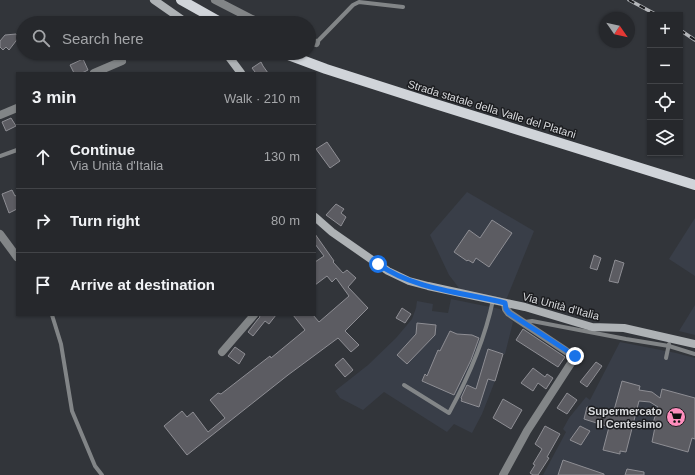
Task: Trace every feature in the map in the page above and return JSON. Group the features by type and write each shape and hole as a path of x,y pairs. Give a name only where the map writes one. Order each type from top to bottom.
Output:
{"main road":[{"path":"181,0 210,16"},
{"name":"Strada statale della Valle del Platani","path":"302,60 429,102 695,185"}],"street":[{"path":"154,0 177,16"},
{"path":"215,0 246,16"},
{"path":"231,60 240,72"},
{"path":"96,72 122,61"},
{"path":"0,116 16,108"},
{"name":"Via Unità d'Italia","path":"316,218 332,232 388,271 400,277 428,286 526,307 592,327 624,328 670,342 695,344"},
{"path":"0,234 16,256"},
{"path":"503,475 526,432 575,356 509,313 506,309 505,303"},
{"path":"222,352 253,316"}],"lane":[{"path":"316,39 353,5 359,2 403,7"},
{"path":"0,156 16,150"},
{"path":"404,385 449,413 460,393 489,320 493,300"},
{"path":"52,316 61,344 72,411 95,466 102,475"},
{"path":"523,322 532,321 626,339 670,342 695,354"},
{"path":"583,330 592,327"},
{"path":"666,358 670,342"}],"shaded area":[{"path":"467,192 534,231 504,305 462,292 449,275 430,235"},
{"path":"695,218 695,276 669,259"},
{"path":"451,299 500,309 513,322 505,354 503,354 495,381 482,414 472,433 454,424 447,432 384,392 363,410 340,398 335,391 368,365 396,338 412,319 417,301 433,304 432,311 448,313"},
{"path":"695,305 695,335 679,331"},
{"path":"620,342 695,358 695,475 543,475 566,432 563,429 569,418 586,397 590,400"}],"building":[{"path":"16,34 16,41 9,50 6,47 3,50 0,47 0,41 5,35"},
{"path":"83,60 88,70 84,72 74,72 70,65"},
{"path":"261,62 267,72 255,72 252,68"},
{"path":"11,118 16,126 6,131 2,122"},
{"path":"327,142 340,161 330,168 316,149"},
{"path":"12,190 16,196 16,210 9,213 2,194"},
{"path":"336,204 344,209 341,213 346,217 341,226 326,215"},
{"path":"492,220 512,233 489,267 476,258 473,263 468,260 467,261 454,252 469,230 480,238"},
{"path":"316,235 334,261 333,262 343,273 347,270 356,278 348,287 368,308 345,331 359,345 351,352 338,338 288,375 187,455 164,426 182,411 187,417 193,412 208,432 225,418 210,400 218,393 221,394 270,356 271,358 305,330 294,316 314,316 319,322 349,296 336,278 332,282 327,276 316,284 316,261 324,256 316,245"},
{"path":"594,255 601,258 597,270 590,268"},
{"path":"615,260 624,263 618,283 609,281"},
{"path":"402,308 411,314 405,323 396,318"},
{"path":"275,316 269,324 265,321 253,336 248,332 260,317"},
{"path":"417,323 436,325 435,335 407,364 397,355 416,334"},
{"path":"523,329 565,357 558,367 516,340"},
{"path":"450,331 457,334 472,335 479,338 471,360 454,395 422,381 425,374 427,376 438,350 440,351"},
{"path":"235,347 245,354 239,364 228,356"},
{"path":"488,349 503,354 495,381 488,379 479,407 461,401 461,398 467,385 476,389"},
{"path":"343,358 353,370 345,377 335,365"},
{"path":"596,362 602,366 587,387 580,382"},
{"path":"533,368 545,377 547,374 553,378 546,389 538,383 533,391 521,383"},
{"path":"622,381 640,386 639,390 652,392 660,398 662,389 695,398 695,439 692,438 688,452 652,442 655,427 652,426 658,407 650,402 639,401 626,452 620,451 620,454 603,450 609,427 584,419 587,407 613,414"},
{"path":"567,393 577,400 567,414 557,408"},
{"path":"503,399 522,410 511,429 493,418"},
{"path":"545,426 560,434 547,457 549,458 538,475 533,475 530,473 535,465 533,464 542,449 535,444"},
{"path":"580,426 590,431 581,445 570,440"},
{"path":"563,460 604,474 604,475 558,475"},
{"path":"627,469 644,472 644,475 625,475"}],"railway":[{"path":"629,0 651,12"},
{"path":"683,32 695,40"}],"place":[{"name":"Supermercato Il Centesimo","path":"676,417"}],"route":[{"path":"378,264 388,271 409,281 505,303 506,309 509,313 575,356"}]}
